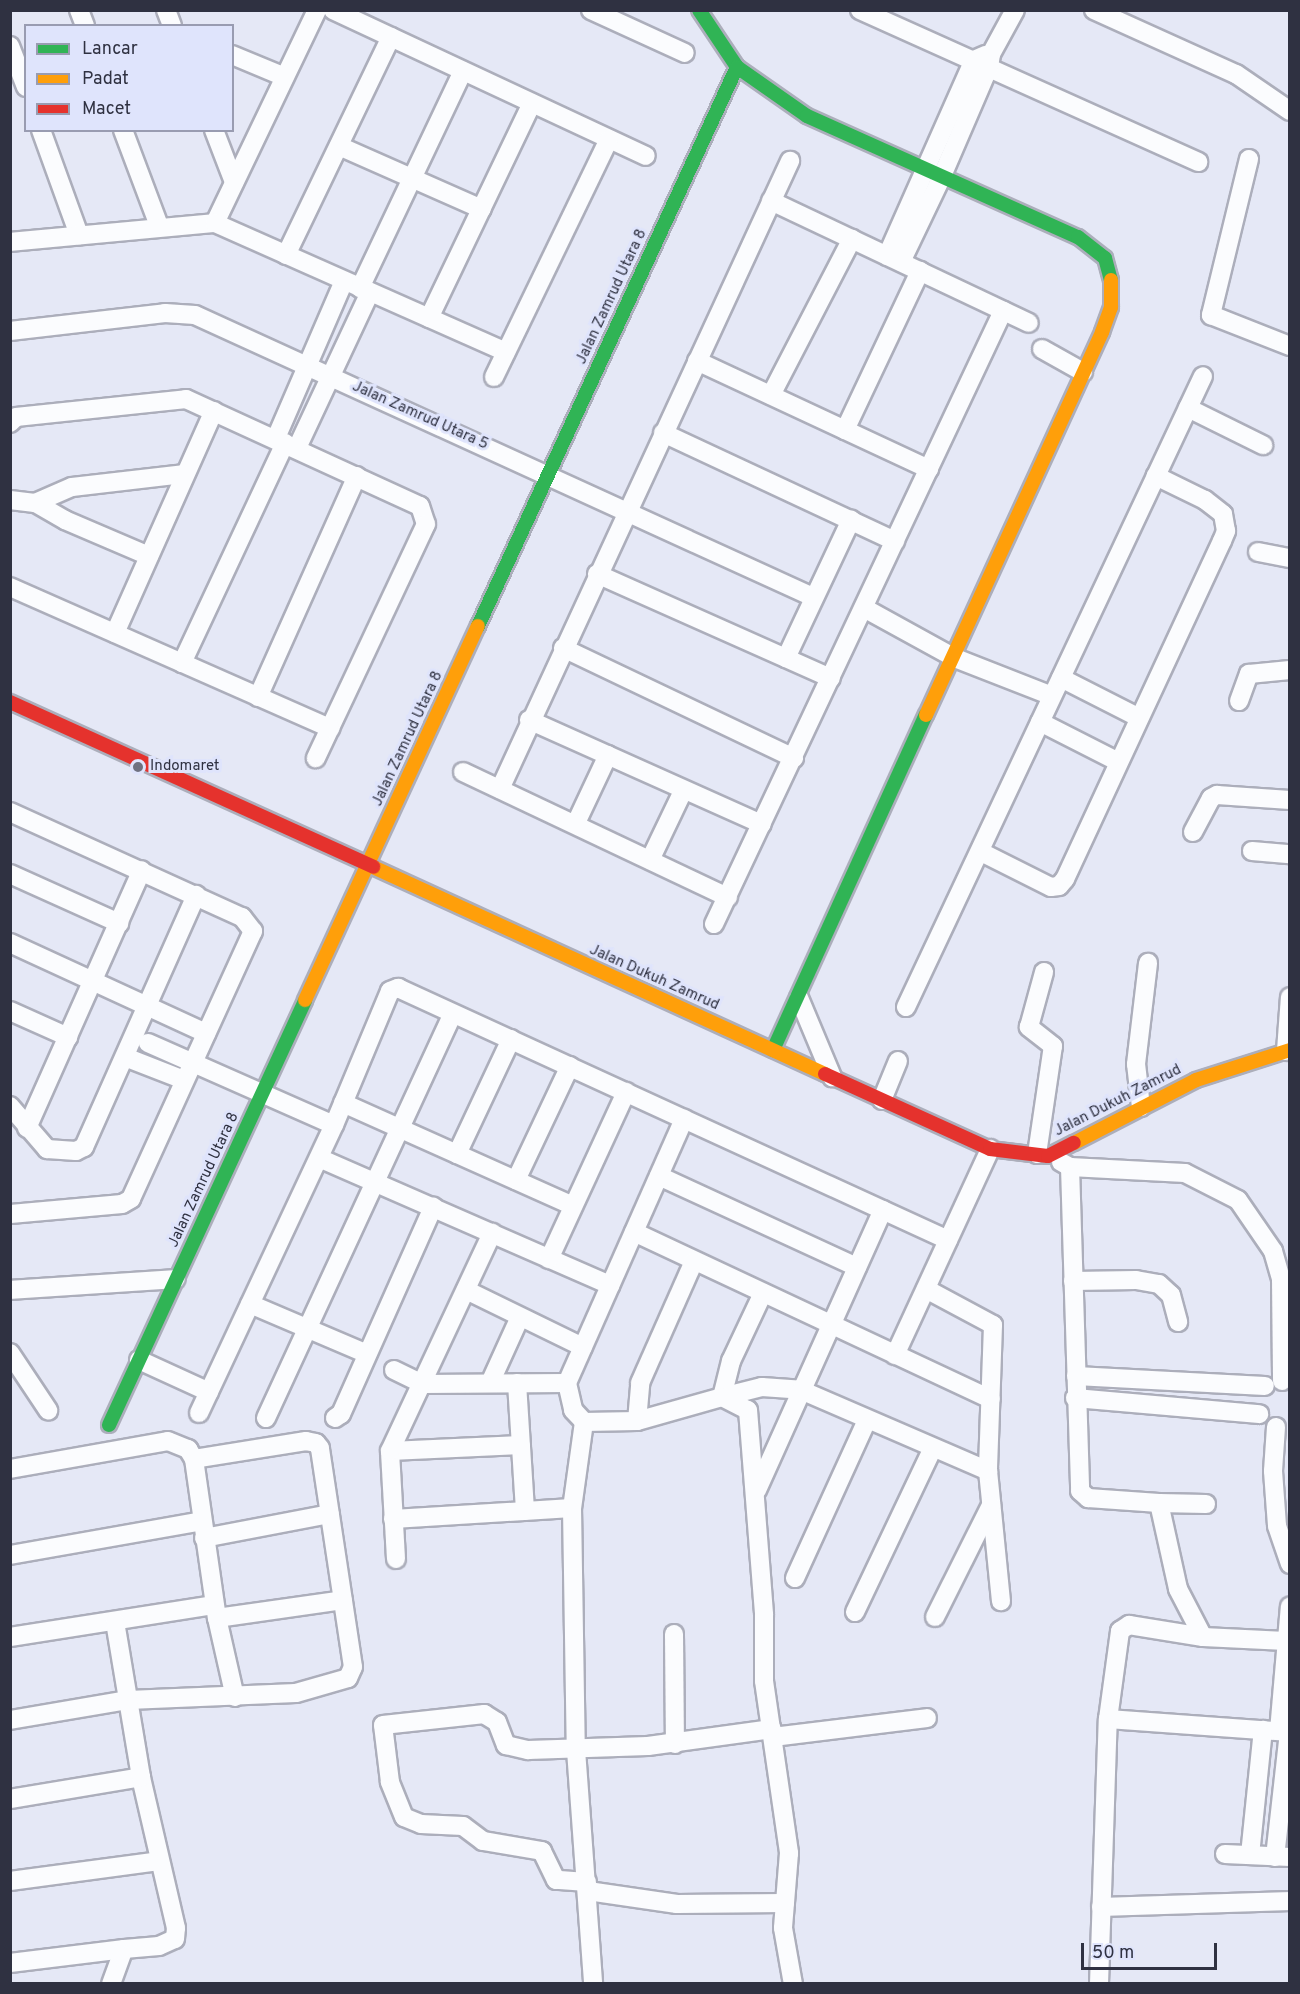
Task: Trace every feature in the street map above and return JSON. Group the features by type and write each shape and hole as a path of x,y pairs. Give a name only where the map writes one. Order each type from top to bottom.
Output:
{"street":[{"path":"215,223 317,10"},
{"path":"333,10 646,156"},
{"path":"591,10 685,53"},
{"path":"699,10 737,67 807,116 1078,237 1105,258 1113,286 1112,307 955,658 773,1050"},
{"path":"860,10 984,60 1198,162"},
{"path":"894,259 984,60 1015,10"},
{"path":"1094,10 1236,74 1290,111"},
{"path":"286,255 391,37"},
{"path":"10,46 24,82"},
{"path":"234,56 285,77"},
{"name":"Jalan Zamrud Utara 8","path":"110,1425 737,67"},
{"path":"286,443 308,365 358,287 463,71"},
{"path":"429,318 532,103"},
{"path":"42,132 79,235"},
{"path":"124,132 159,226"},
{"path":"215,132 234,182"},
{"path":"494,377 609,139"},
{"path":"339,146 482,209"},
{"path":"1249,159 1210,315 1290,346"},
{"path":"500,789 597,574 790,160"},
{"path":"771,201 1029,323"},
{"path":"10,242 159,226 215,223 506,352"},
{"path":"771,395 852,239"},
{"path":"846,430 920,271"},
{"path":"182,663 286,443 332,376 358,287"},
{"path":"714,924 1004,311"},
{"name":"Jalan Zamrud Utara 5","path":"10,331 182,313 308,365 813,597"},
{"path":"1042,350 1083,372"},
{"path":"697,361 929,469"},
{"path":"906,1007 981,852 1203,376"},
{"path":"10,423 16,417 177,399 214,411 420,506 426,525 316,758"},
{"path":"1188,408 1263,445"},
{"path":"115,633 214,411"},
{"path":"663,433 895,541"},
{"path":"35,502 72,487 185,474"},
{"path":"258,697 357,476"},
{"path":"981,852 1051,887 1059,886 1226,531 1223,514 1205,500 1156,476"},
{"path":"10,500 35,502 65,520 149,556"},
{"path":"786,658 851,520"},
{"path":"1258,552 1290,558"},
{"path":"597,574 831,678"},
{"path":"10,587 330,728"},
{"path":"864,608 955,658 1052,696"},
{"path":"563,648 794,758"},
{"path":"1239,701 1249,674 1290,670"},
{"path":"1061,678 1138,717"},
{"name":"Jalan Dukuh Zamrud","path":"10,702 367,867 990,1149 1043,1155 1196,1080 1288,1051"},
{"path":"530,720 683,791 762,824"},
{"path":"1040,722 1117,761"},
{"path":"576,823 608,755"},
{"path":"463,772 576,823 728,897"},
{"path":"650,860 683,791"},
{"path":"1193,832 1211,798 1217,795 1290,800"},
{"path":"10,812 196,895 242,917 253,928 131,1199 122,1204 10,1214"},
{"path":"1252,850 1290,854"},
{"path":"27,1128 142,870"},
{"path":"10,874 119,923"},
{"path":"10,1106 46,1149 76,1151 84,1147 196,895"},
{"path":"10,943 206,1033"},
{"path":"1141,1107 1136,1064 1148,963"},
{"path":"1044,972 1029,1027 1053,1046 1043,1155 1070,1167 1185,1173 1238,1200 1273,1251 1281,1279 1279,1384 1257,1404 1259,1414"},
{"path":"199,1413 334,1125 390,991 398,988 948,1240"},
{"path":"1288,1051 1290,997"},
{"path":"799,998 832,1077"},
{"path":"10,1011 68,1036"},
{"path":"266,1418 453,1014"},
{"path":"457,1154 511,1039"},
{"path":"148,1043 188,1072"},
{"path":"125,1057 188,1072 262,1095 334,1125"},
{"path":"882,1100 898,1060"},
{"path":"516,1180 570,1066"},
{"path":"549,1259 626,1092"},
{"path":"343,1103 573,1206"},
{"path":"684,1119 567,1383 573,1410 584,1422 636,1421 762,1387 801,1390 932,1450 988,1471"},
{"path":"895,1355 990,1149"},
{"path":"319,1158 610,1285"},
{"path":"1070,1167 1079,1485 1084,1496 1130,1504 1206,1504"},
{"path":"659,1176 857,1267"},
{"path":"335,1418 341,1414 433,1207"},
{"path":"756,1492 883,1210"},
{"path":"634,1232 991,1399"},
{"path":"396,1559 390,1451 492,1233"},
{"path":"636,1421 640,1383 694,1261"},
{"path":"10,1290 177,1279"},
{"path":"1074,1281 1136,1280 1158,1284 1171,1295 1178,1322"},
{"path":"926,1289 993,1325 988,1471 1001,1601"},
{"path":"466,1290 583,1347"},
{"path":"722,1397 731,1361 763,1293"},
{"path":"250,1304 367,1354"},
{"path":"490,1383 520,1317"},
{"path":"10,1353 48,1410"},
{"path":"139,1360 209,1392"},
{"path":"394,1370 423,1383 567,1383"},
{"path":"1076,1376 1279,1384"},
{"path":"517,1383 525,1511"},
{"path":"722,1397 748,1410 756,1492 764,1681 789,1853 783,1928 793,1983"},
{"path":"1075,1398 1259,1414 1283,1426 1273,1471 1277,1526 1290,1564"},
{"path":"795,1578 867,1420"},
{"path":"584,1422 572,1508 576,1750 593,1983"},
{"path":"10,1468 168,1441 188,1449 194,1459 216,1612 235,1697"},
{"path":"10,1720 128,1700 296,1693 335,1684 348,1677 353,1667 344,1599 323,1454 316,1443 194,1459"},
{"path":"390,1451 521,1445"},
{"path":"855,1612 932,1450"},
{"path":"935,1617 992,1503"},
{"path":"1159,1503 1178,1589 1203,1637"},
{"path":"393,1519 572,1508"},
{"path":"10,1555 330,1514"},
{"path":"10,1637 115,1622 344,1599"},
{"path":"1225,1854 1282,1857 1280,1731 1290,1606"},
{"path":"10,1963 159,1946 174,1939 176,1928 141,1777 115,1622"},
{"path":"1099,1983 1108,1719 1120,1631 1124,1627 1203,1637 1286,1641"},
{"path":"674,1634 675,1744"},
{"path":"785,1903 689,1904 556,1880 542,1851 483,1841 463,1826 421,1824 405,1817 390,1782 383,1725 484,1714 493,1717 509,1748 576,1750 675,1744 927,1718"},
{"path":"1108,1719 1280,1731"},
{"path":"1250,1855 1280,1731"},
{"path":"10,1799 141,1777"},
{"path":"10,1881 159,1861"},
{"path":"1101,1907 1290,1901"},
{"path":"111,1983 124,1949"}],"traffic: fast":[{"path":"699,10 737,67 807,116 1078,237 1105,258 1111,280"},
{"path":"478,626 737,67"},
{"path":"773,1050 926,715"},
{"path":"109,1425 305,1000"}],"traffic: slow":[{"path":"926,715 1102,332 1111,307 1111,280"},
{"path":"305,1000 478,626"},
{"path":"373,867 825,1074"},
{"path":"1074,1143 1196,1080 1290,1050"}],"traffic: jam":[{"path":"10,702 373,867"},
{"path":"825,1074 990,1149 1048,1156 1074,1143"}],"place":[{"name":"Indomaret","path":"138,767"}]}
